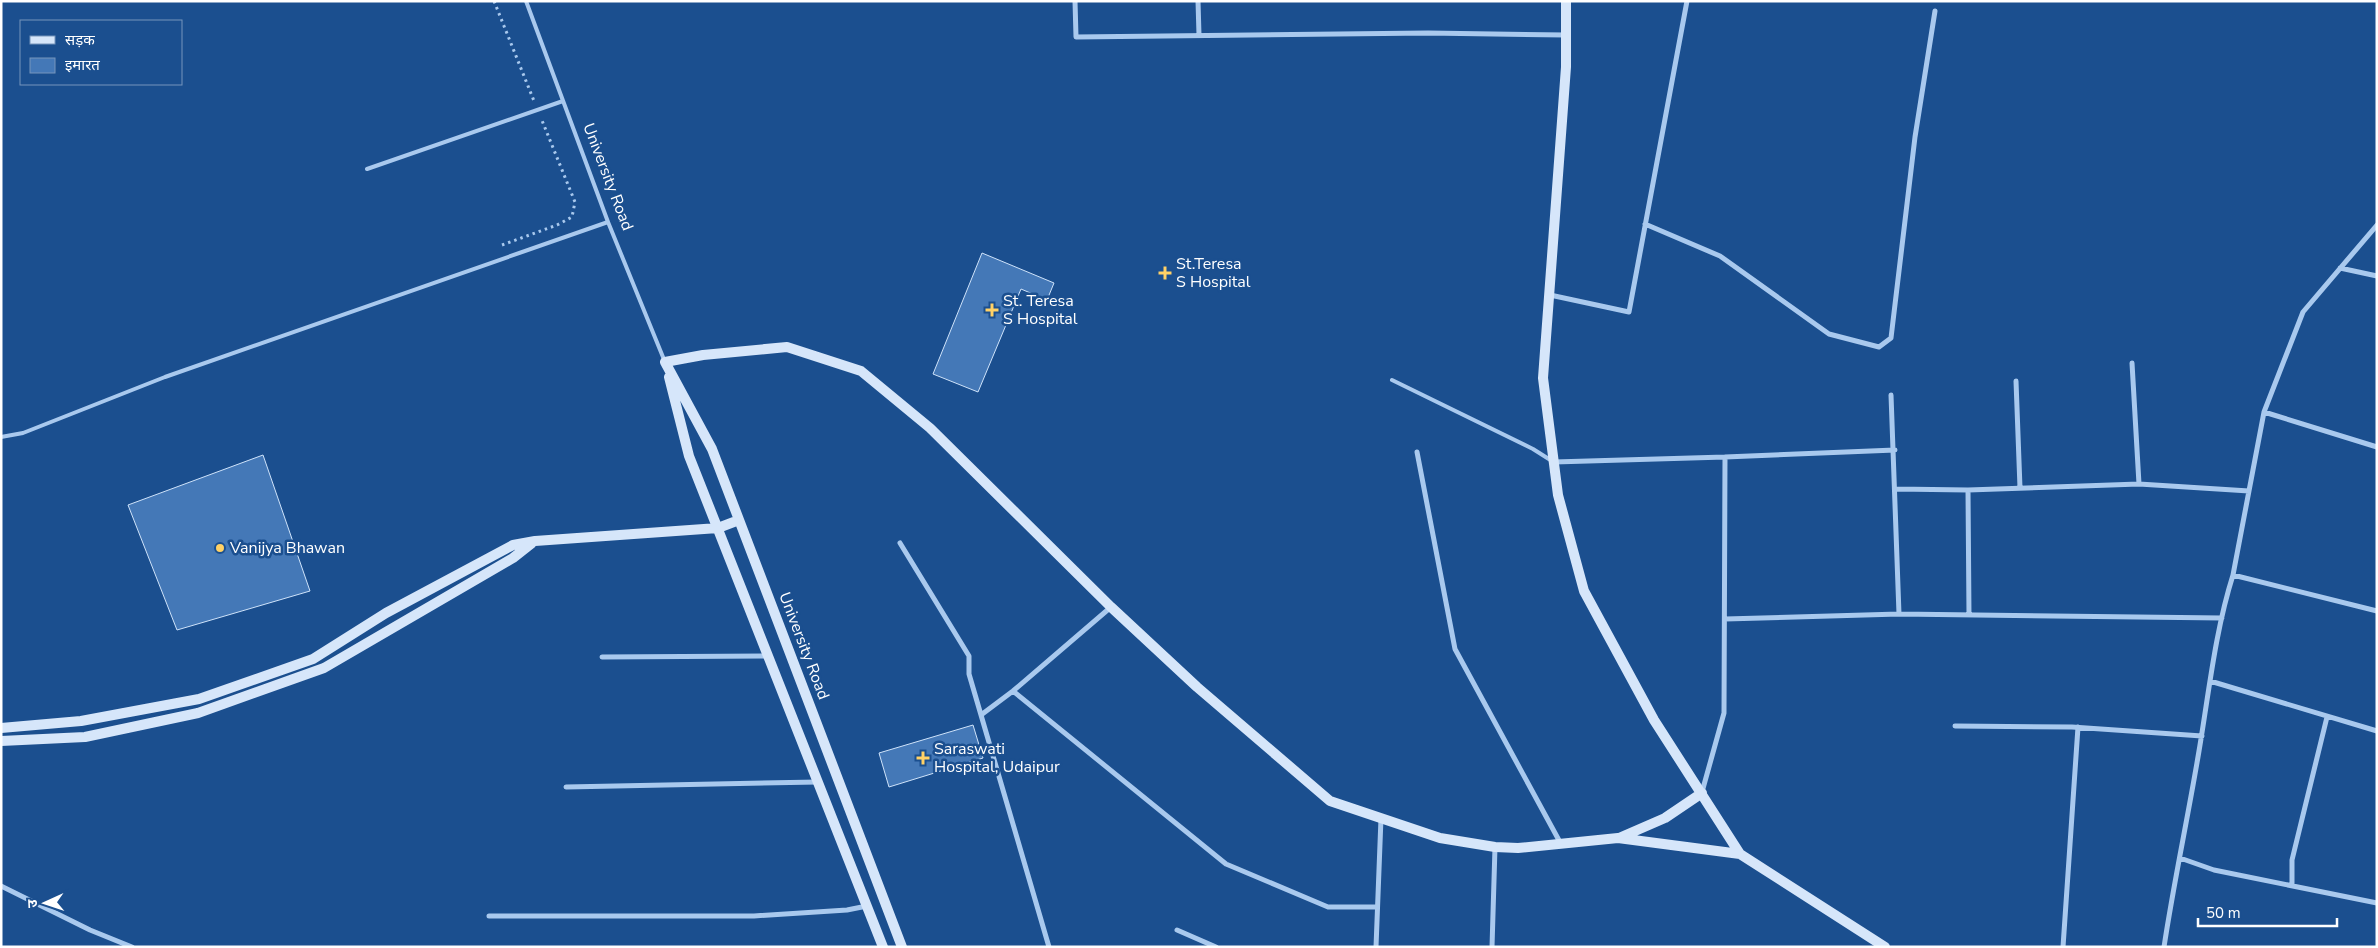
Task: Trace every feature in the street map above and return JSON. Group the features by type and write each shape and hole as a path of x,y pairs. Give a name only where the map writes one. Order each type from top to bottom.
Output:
{"street":[{"path":"1075,1 1076,37 1566,35"},
{"path":"1198,1 1199,35"},
{"path":"1566,1 1566,67 1543,378 1558,495 1584,591 1654,720 1740,854"},
{"path":"1550,295 1629,312 1688,1"},
{"path":"1645,224 1720,256 1829,334 1879,347 1891,338 1915,137 1935,11"},
{"path":"2164,947 2210,681 2222,618 2233,575 2264,412 2303,312 2377,225"},
{"path":"2340,268 2377,276"},
{"path":"665,362 703,355 787,347 861,371 930,428 1111,607 1197,687 1330,801 1440,838 1495,847 1518,848 1562,845 1618,838 1740,854 1885,947"},
{"name":"University Road","path":"665,362 712,449 902,947"},
{"name":"University Road","path":"665,362 689,456 883,947"},
{"path":"2132,363 2139,484"},
{"path":"2016,381 2020,488"},
{"path":"1892,395 1899,614"},
{"path":"2264,412 2377,447"},
{"path":"1554,462 1895,450"},
{"path":"1417,452 1454,649 1562,845"},
{"path":"1618,838 1666,818 1702,793 1724,713 1725,457"},
{"path":"1896,489 1968,490 2139,484 2249,491"},
{"path":"1968,490 1970,615"},
{"path":"1,728 81,721 199,699 313,659 386,613 513,546 535,541 718,528 739,520"},
{"path":"1,741 85,737 198,712 324,668 513,558 535,541"},
{"path":"900,543 969,656 969,674 1049,947"},
{"path":"2233,575 2377,611"},
{"path":"981,715 1013,691 1111,607"},
{"path":"1725,619 1899,614 2222,618"},
{"path":"602,657 768,656"},
{"path":"2210,681 2377,731"},
{"path":"1013,691 1226,864 1328,907 1378,907"},
{"path":"2292,884 2292,860 2326,717"},
{"path":"1955,726 2078,727 2202,736"},
{"path":"2063,947 2078,727"},
{"path":"566,786 818,782"},
{"path":"1376,947 1381,818"},
{"path":"1492,947 1495,847"},
{"path":"2180,858 2214,870 2292,884 2377,903"},
{"path":"1,886 90,930 132,947"},
{"path":"488,916 754,916 847,910 867,906"},
{"path":"1177,930 1216,947"}],"lane":[{"name":"University Road","path":"526,1 608,222 665,362"},
{"path":"367,169 563,101"},
{"path":"1,437 23,433 165,377 608,222"},
{"path":"1392,380 1533,449 1554,462"}],"path":[{"path":"494,1 575,202 572,216 557,225 495,248"}],"building":[{"path":"982,253 1054,283 1047,300 1021,289 978,392 933,374"},
{"name":"Vanijya Bhawan","path":"263,455 310,591 177,630 128,505"},
{"path":"973,725 983,758 889,787 879,753"}],"place":[{"name":"St.Teresa S Hospital","path":"1165,273"},
{"name":"St. Teresa S Hospital","path":"992,310"},
{"name":"Vanijya Bhawan","path":"220,548"},
{"name":"Saraswati Hospital, Udaipur","path":"923,758"}]}
